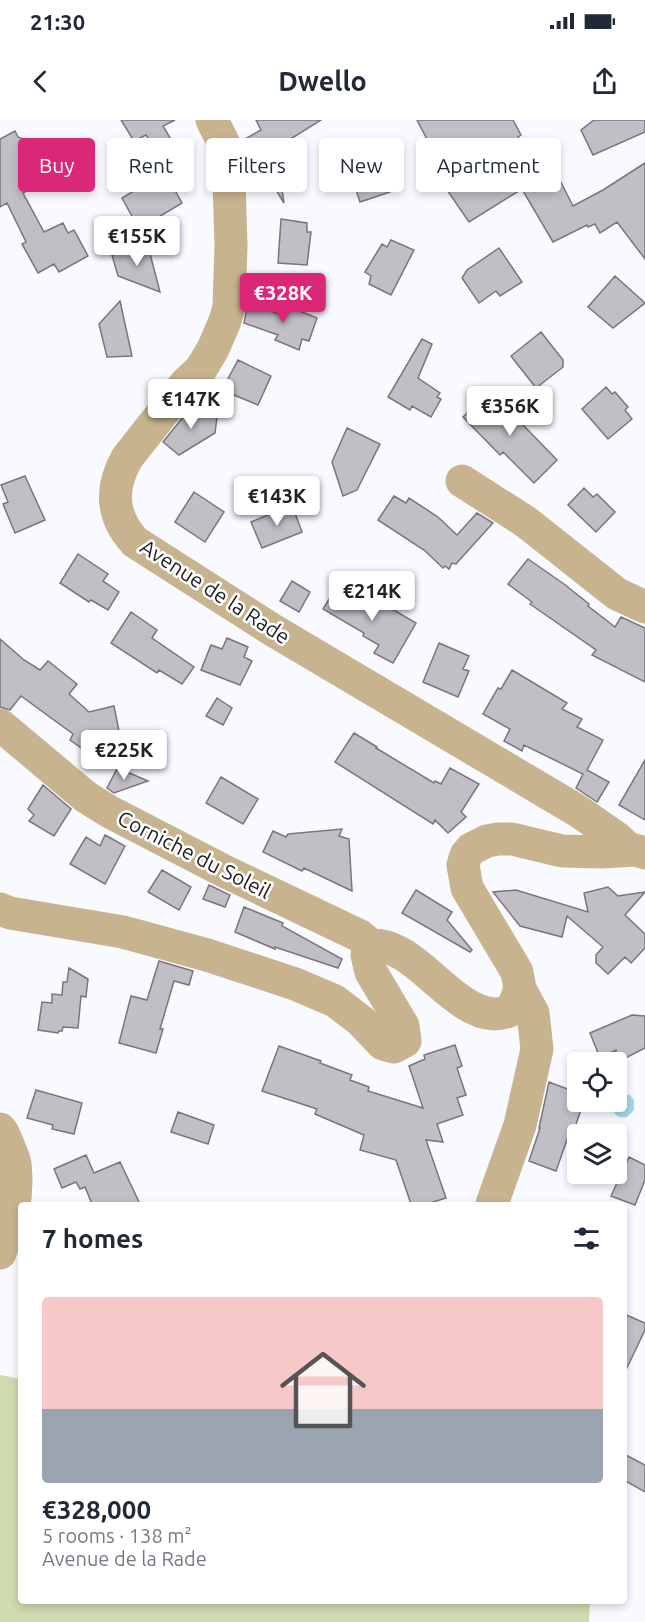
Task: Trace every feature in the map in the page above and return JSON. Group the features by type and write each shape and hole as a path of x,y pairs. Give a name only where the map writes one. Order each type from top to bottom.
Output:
{"street":[{"name":"Avenue de la Rade","path":"212,120 224,144 229,180 231,246 229,307 213,349 201,369 186,383 127,458 115,494 116,508 126,532 135,542 231,604 423,721 578,811 637,852"},
{"path":"462,481 526,522 617,594 645,607"},
{"name":"Corniche du Soleil","path":"0,725 86,797 110,813 360,936 371,945 381,944 396,950 474,1010 495,1014 512,1010 520,989"},
{"path":"493,1202 520,1125 537,1049 533,1013 520,989 517,972 467,888 463,866 466,855 471,849 487,841 498,839 512,839 562,851 637,852"},
{"path":"0,909 10,913 123,932 207,954 295,984 335,1001 361,1021 382,1044 394,1047 405,1041 403,1026 371,972 367,955 371,945"},
{"path":"0,1129 15,1162 16,1200 0,1253"}],"green space":[{"path":"0,1375 18,1378 18,1604 590,1604 589,1622 0,1622"}],"water":[{"path":"627,1095 630,1095 634,1100 634,1110 627,1117 617,1116 614,1113 627,1112"}],"building":[{"path":"121,120 175,120 163,126 170,138 148,138 146,135 132,138"},
{"path":"256,120 321,120 292,138 247,138 261,130"},
{"path":"417,120 513,120 521,135 519,138 426,138"},
{"path":"594,120 645,120 645,132 593,155 581,130"},
{"path":"15,131 21,138 18,138 18,192 25,192 23,193 44,232 63,223 68,233 74,230 88,256 59,272 54,264 38,273 22,244 26,242 7,203 0,207 0,139"},
{"path":"645,163 645,259 617,222 600,233 595,224 588,227 587,225 553,242 524,192 561,192 561,183 573,206"},
{"path":"132,192 176,192 182,203 139,229 122,198"},
{"path":"277,192 282,192 284,203"},
{"path":"357,192 390,192 360,202"},
{"path":"448,192 517,192 469,222"},
{"path":"281,219 307,223 307,232 311,232 307,265 278,263"},
{"path":"391,240 414,250 391,295 369,284 371,276 365,272 382,244 387,247"},
{"path":"148,246 160,292 118,276 112,255"},
{"path":"499,248 522,282 500,296 496,291 479,303 462,278 467,270"},
{"path":"615,276 645,303 613,328 588,307"},
{"path":"120,301 132,356 107,357 99,324"},
{"path":"248,303 278,314 282,304 317,318 309,341 302,339 299,350 275,340 278,335 244,323"},
{"path":"541,332 563,360 563,367 536,388 511,356"},
{"path":"422,339 432,344 418,378 440,393 437,397 441,399 431,417 412,406 410,410 388,397"},
{"path":"238,360 271,376 258,405 222,390"},
{"path":"606,387 612,394 615,392 628,407 625,410 632,419 608,439 582,409"},
{"path":"490,391 557,460 534,483 503,452 500,455 463,417"},
{"path":"192,406 217,417 215,433 179,455 163,442"},
{"path":"347,428 380,444 357,490 343,496 332,462"},
{"path":"25,476 45,520 15,533 3,504 8,502 1,485"},
{"path":"584,488 593,497 597,494 615,512 596,532 568,505"},
{"path":"194,492 224,512 205,542 175,522"},
{"path":"394,496 406,503 409,498 438,517 457,535 477,513 493,523 456,564 452,563 449,569 445,566 443,568 424,550 378,520"},
{"path":"292,505 302,532 262,548 251,522"},
{"path":"78,554 108,574 103,581 119,592 108,610 91,600 89,602 60,583"},
{"path":"528,559 564,584 615,627 621,617 645,628 645,682 592,655 596,650 530,604 532,602 508,584"},
{"path":"292,581 310,592 299,612 280,601"},
{"path":"337,586 379,608 382,603 416,623 393,663 374,653 379,645 363,636 364,633 323,609"},
{"path":"131,612 157,630 152,638 194,667 182,684 159,670 157,673 111,643"},
{"path":"227,638 248,647 244,657 252,661 240,685 201,670 211,645 222,649"},
{"path":"0,639 24,660 40,670 48,661 77,684 69,694 89,712 114,706 121,741 110,756 99,748 84,750 70,740 73,734 21,696 10,710 0,707"},
{"path":"439,643 469,656 463,669 469,671 458,697 423,682"},
{"path":"512,670 567,703 562,709 582,719 577,727 603,740 587,770 609,782 597,802 576,788 583,774 524,745 522,751 504,741 510,729 483,714"},
{"path":"217,698 232,708 223,725 206,716"},
{"path":"354,733 434,783 435,781 441,784 450,768 479,784 461,812 466,817 448,833 435,820 433,824 335,762"},
{"path":"645,760 645,820 619,805"},
{"path":"118,767 148,781 114,793 107,788"},
{"path":"221,777 258,799 243,824 206,803"},
{"path":"43,785 71,809 54,836 29,821 34,815 28,809"},
{"path":"342,829 339,836 349,839 352,891 304,868 302,871 263,852 273,831 286,837 288,834"},
{"path":"105,835 125,846 105,884 70,864 86,837 100,846"},
{"path":"162,870 191,887 179,910 148,892"},
{"path":"209,885 230,895 225,907 203,899"},
{"path":"608,887 618,896 645,892 625,915 645,934 645,948 631,963 625,957 608,974 596,963 596,955 603,947 567,916 562,937 520,926 493,892 516,890 588,912 584,893"},
{"path":"416,890 452,912 447,920 472,950 470,952 402,913"},
{"path":"244,907 283,923 282,926 342,959 338,968 275,947 275,949 235,932"},
{"path":"159,961 193,971 189,985 174,981 160,1029 163,1029 156,1053 119,1043 131,996 147,1000"},
{"path":"69,968 88,979 86,997 81,996 78,1028 63,1027 58,1033 38,1030 42,1002 52,1003 52,994 62,995 63,982 67,982"},
{"path":"632,1015 645,1016 645,1048 627,1057 627,1052 616,1052 616,1050 598,1052 590,1033"},
{"path":"455,1045 462,1066 457,1068 466,1095 457,1098 463,1115 437,1124 443,1142 426,1140 446,1198 433,1202 410,1202 396,1160 360,1150 364,1135 315,1114 317,1109 262,1091 279,1046 352,1075 350,1080 369,1087 368,1091 423,1108 409,1066 425,1059 424,1055"},
{"path":"549,1082 567,1089 567,1112 580,1112 576,1124 567,1124 567,1140 556,1171 529,1161"},
{"path":"36,1090 82,1103 74,1134 52,1129 53,1125 27,1118"},
{"path":"178,1112 214,1125 208,1144 171,1132"},
{"path":"86,1155 94,1173 120,1162 139,1202 91,1202 85,1187 80,1189 76,1182 62,1188 54,1169"},
{"path":"629,1157 645,1165 645,1180 635,1205 611,1196 617,1184 627,1184"},
{"path":"627,1315 645,1323 645,1330 627,1368"},
{"path":"627,1456 645,1465 645,1492 627,1482"}]}
